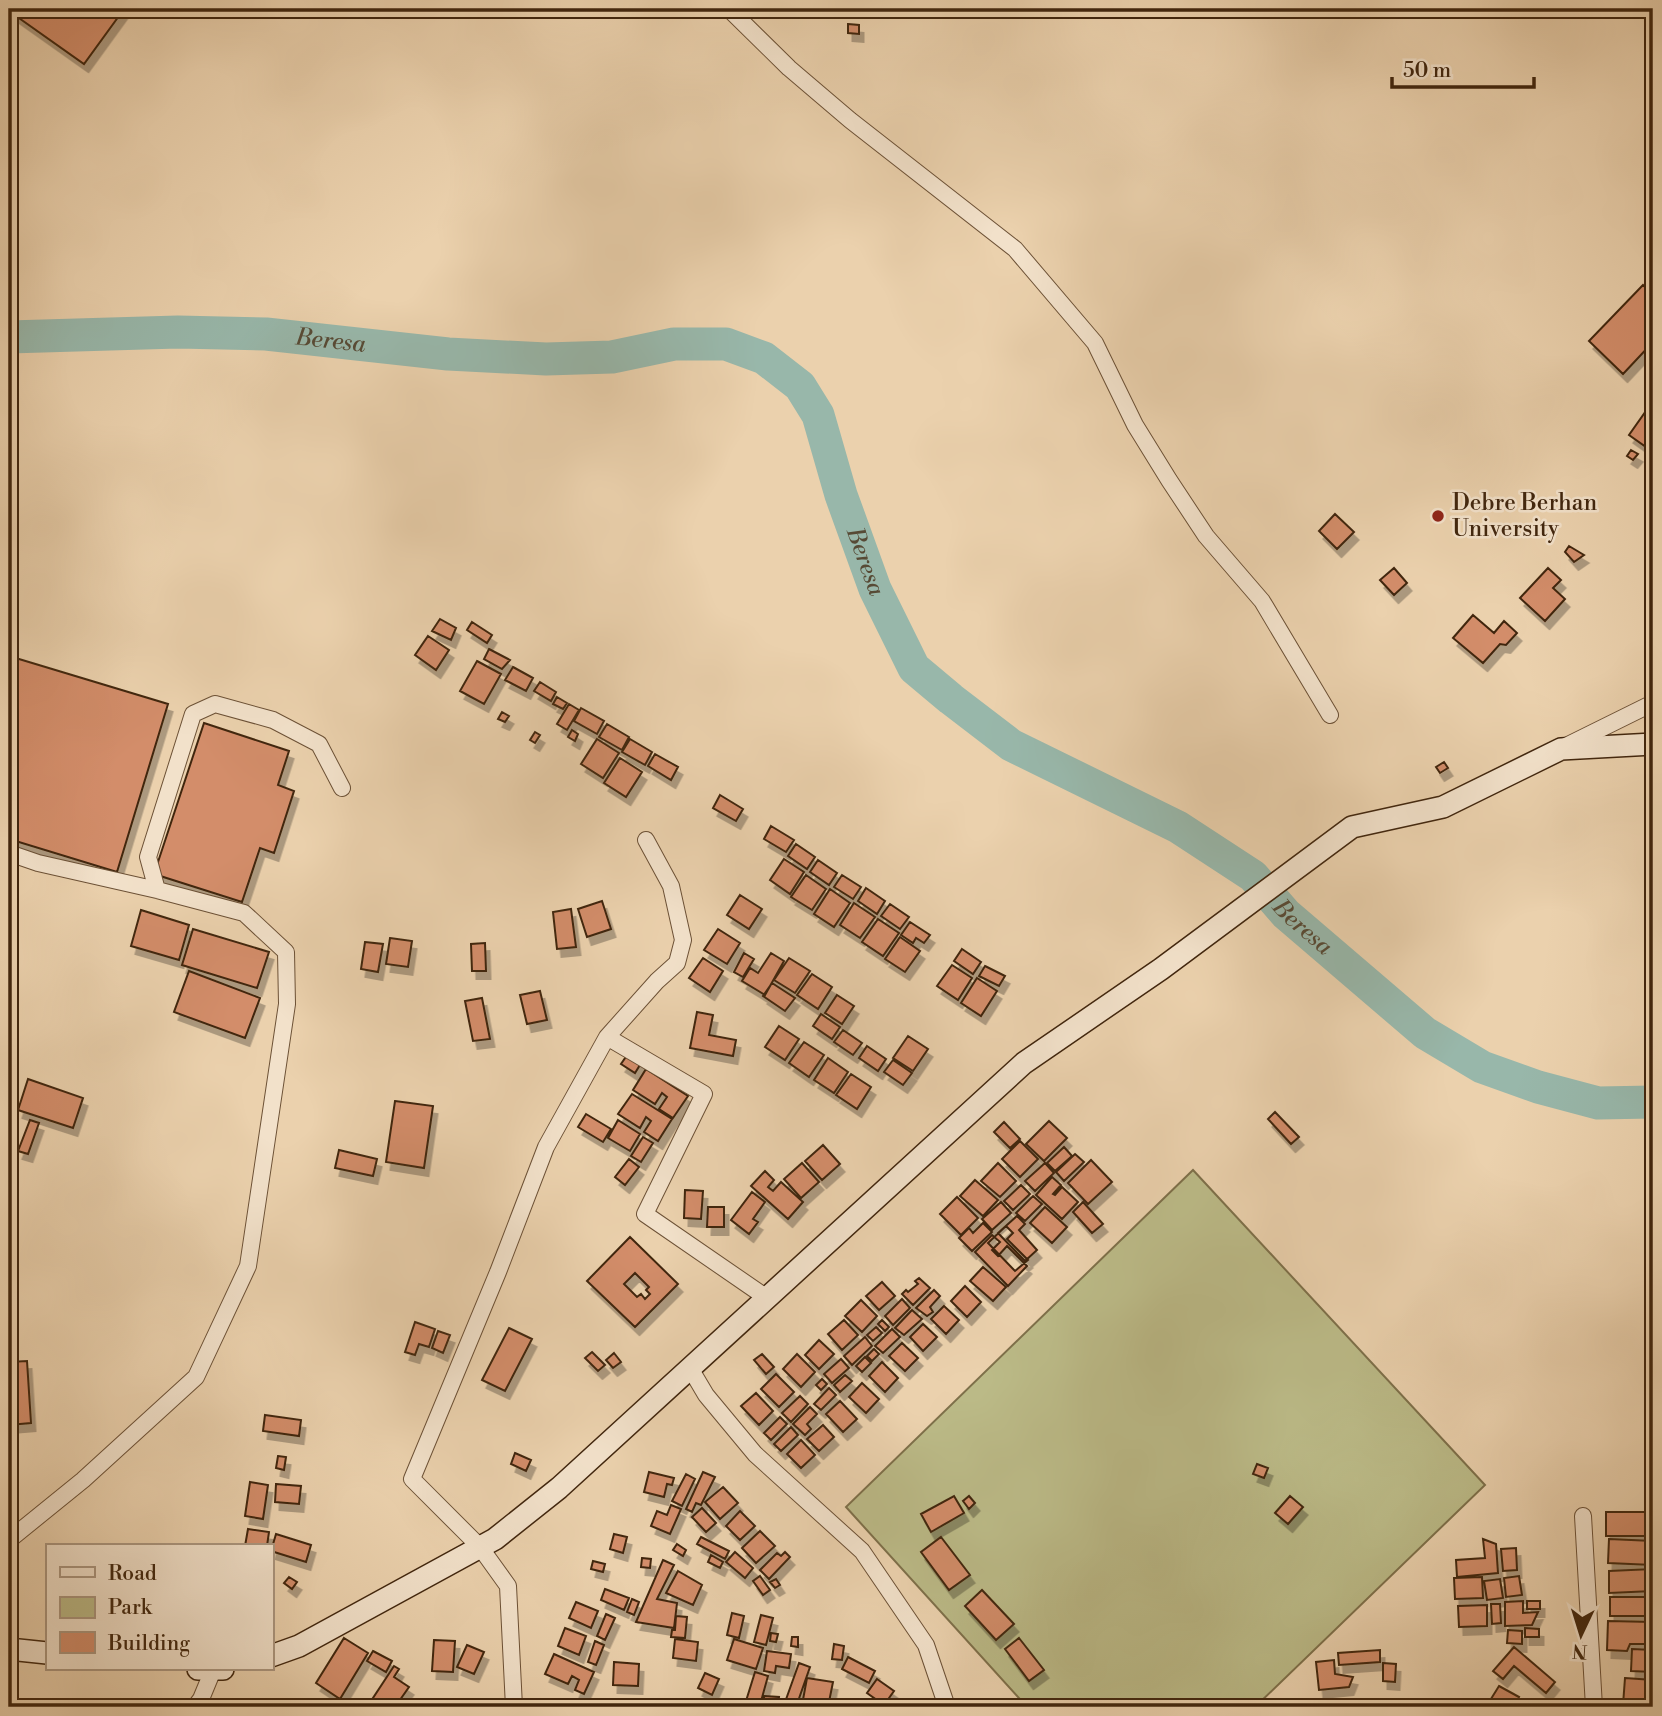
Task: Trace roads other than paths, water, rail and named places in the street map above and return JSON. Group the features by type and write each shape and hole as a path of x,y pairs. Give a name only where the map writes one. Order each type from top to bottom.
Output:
{"main road":[{"path":"273,1655 299,1647 495,1539 559,1488 1024,1063 1161,969 1352,827 1443,807 1561,749 1653,744"},
{"path":"9,1649 46,1653"}],"street":[{"path":"729,9 789,68 850,120 1015,249 1086,332 1095,343 1135,425 1169,480 1206,536 1262,601 1330,715"},
{"path":"1561,749 1653,703"},
{"path":"157,890 148,857 193,714 215,704 273,720 319,744 342,788"},
{"path":"514,1707 508,1586 480,1547 412,1479 498,1272 546,1147 607,1037 657,981 677,963 683,940 671,886 646,840"},
{"path":"9,853 38,863 244,913 286,952 287,1004 248,1266 196,1377 83,1479 9,1540"},
{"path":"607,1037 704,1094 645,1214 767,1298"},
{"path":"690,1368 706,1395 755,1454 862,1551 926,1645 947,1707"},
{"path":"1583,1516 1594,1707"},
{"path":"195,1707 201,1699 211,1670"}],"waterway":[{"name":"Beresa","path":"9,337 178,332 266,334 448,354 546,359 612,357 674,344 726,344 764,358 800,386 818,415 841,495 875,589 914,668 951,699 1011,745 1178,827 1253,876 1286,914 1425,1033 1482,1067 1538,1087 1598,1103 1653,1102"}],"place":[{"name":"Debre Berhan University","path":"1438,516"}]}
